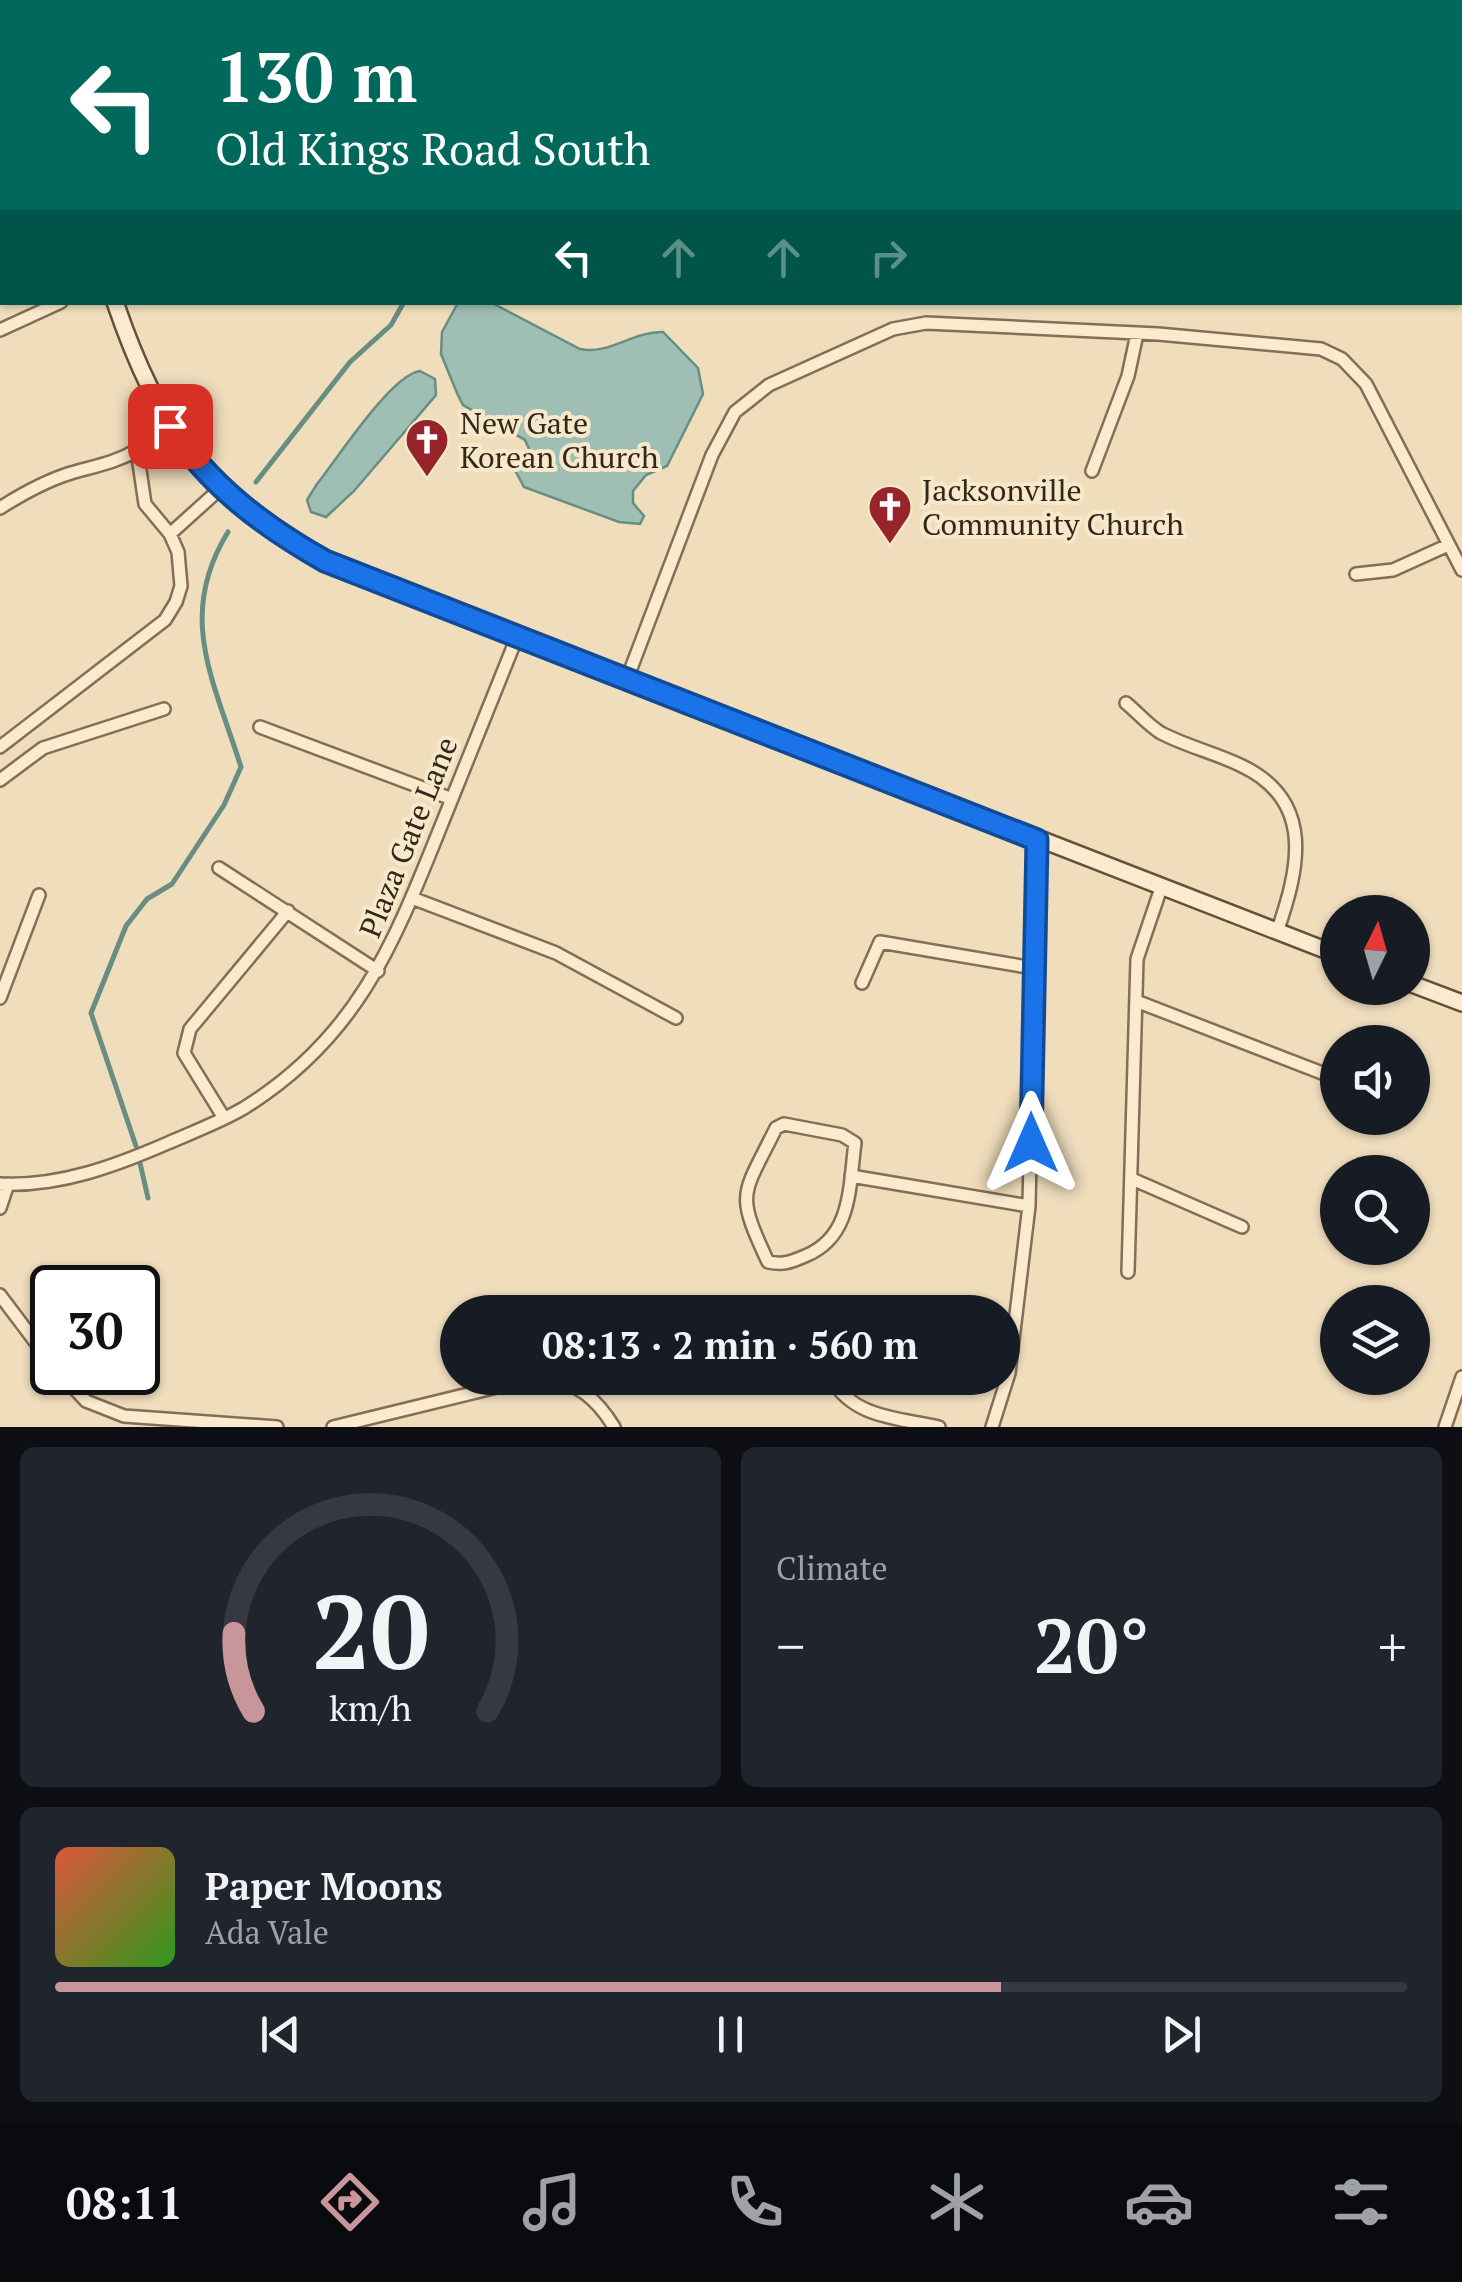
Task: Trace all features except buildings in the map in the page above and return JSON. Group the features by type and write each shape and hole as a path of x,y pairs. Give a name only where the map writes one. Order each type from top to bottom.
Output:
{"street":[{"path":"0,330 54,305"},
{"path":"116,305 146,386 170,426 220,488 280,536 325,561 1320,948"},
{"path":"627,679 727,422 758,392 893,329 926,322 1306,345 1342,359 1366,384 1446,546 1462,570"},
{"path":"1092,470 1128,376 1136,334"},
{"path":"0,508 27,491 70,473 113,464 170,426"},
{"path":"0,747 165,620 181,586 181,568 170,534 145,504 137,450"},
{"path":"170,534 220,488"},
{"path":"1356,574 1393,570 1446,546"},
{"name":"Plaza Gate Lane","path":"4,1184 80,1176 136,1157 224,1118 260,1096 338,1026 378,971 412,898 517,638"},
{"path":"1126,703 1159,732 1242,765 1279,796 1298,841 1298,863 1277,932"},
{"path":"0,780 44,748 164,710"},
{"path":"260,727 452,800"},
{"path":"992,1427 1009,1373 1028,1206 1037,840"},
{"path":"220,868 378,971"},
{"path":"1128,1272 1137,959 1161,888"},
{"path":"0,998 39,896"},
{"path":"412,898 556,954 676,1018"},
{"path":"224,1118 184,1053 185,1041 190,1029 288,912"},
{"path":"862,983 880,942 1033,968"},
{"path":"1430,991 1462,1003"},
{"path":"1136,1001 1320,1072"},
{"path":"784,1124 842,1135 855,1143 850,1176 840,1231 824,1249 784,1265 768,1262 745,1210 745,1194 776,1128 784,1124"},
{"path":"850,1176 1028,1206"},
{"path":"1132,1179 1242,1227"},
{"path":"0,1208 4,1184"},
{"path":"0,1295 30,1335"},
{"path":"1445,1427 1462,1377"},
{"path":"84,1395 98,1408 124,1416 174,1424 277,1427"},
{"path":"332,1427 464,1395"},
{"path":"588,1395 614,1427"},
{"path":"844,1395 865,1411 939,1427"}],"water":[{"path":"457,305 496,305 580,349 601,349 663,332 698,368 703,394 667,466 646,475 633,491 633,503 644,516 640,524 619,522 524,487 516,472 530,451 525,440 463,405 441,354 442,332"},
{"path":"420,371 435,379 436,395 354,491 326,517 311,512 307,500 365,420 394,387"}],"waterway":[{"path":"256,482 350,362 391,325 402,305"},
{"path":"136,1146 91,1013 126,926 147,899 172,884 224,805 241,767 211,677 202,621 204,592 228,532"},
{"path":"140,1163 148,1198"}],"place":[{"name":"New Gate Korean Church","path":"427,478"},
{"name":"Jacksonville Community Church","path":"890,545"}],"route":[{"path":"170,426 197,463 238,504 280,536 325,561 1037,840 1031,1143"}]}
